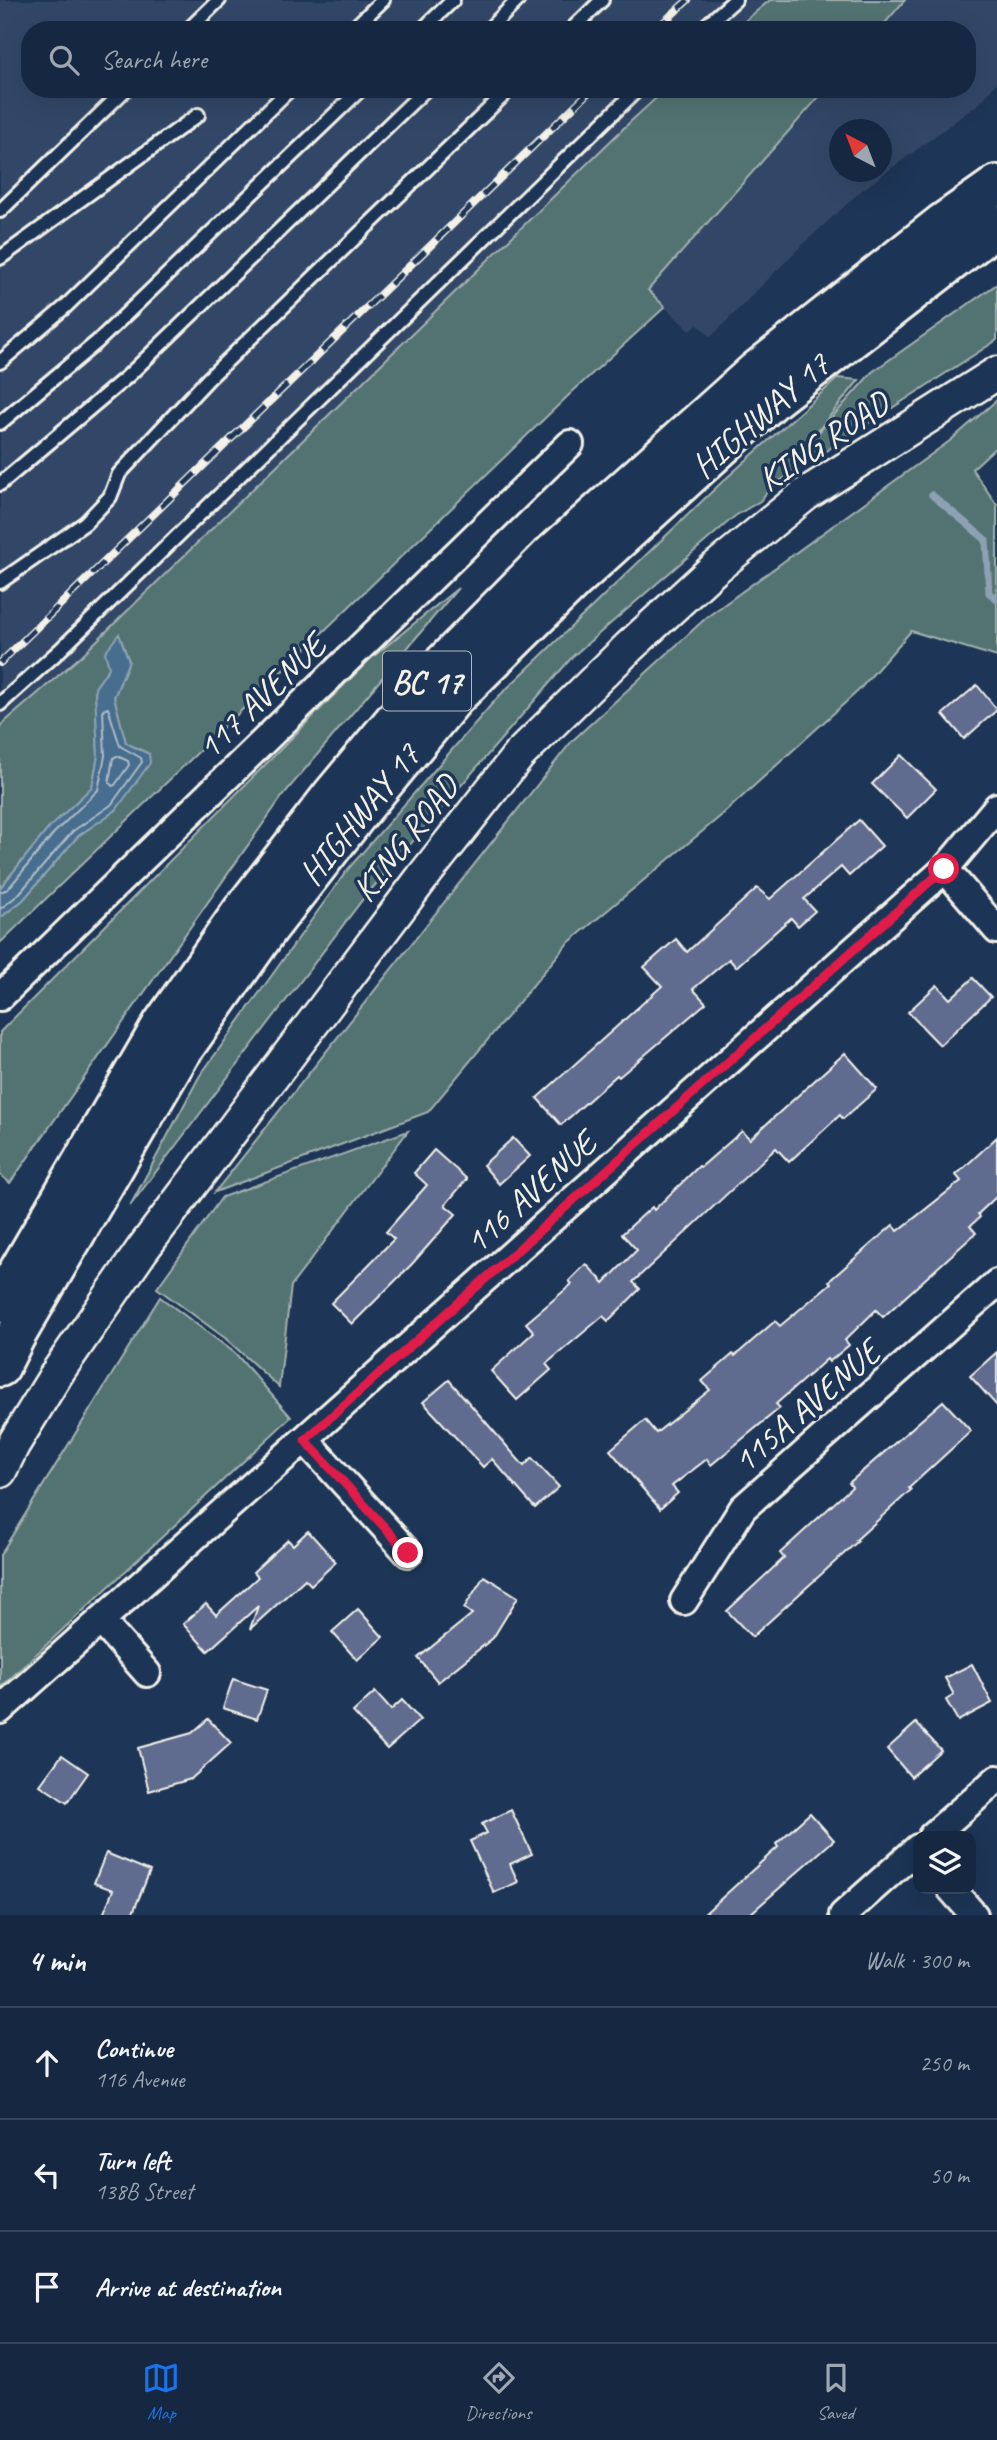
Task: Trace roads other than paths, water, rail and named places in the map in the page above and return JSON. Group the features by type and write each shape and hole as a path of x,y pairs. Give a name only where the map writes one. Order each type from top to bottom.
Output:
{"highway":[{"name":"HIGHWAY 17","path":"0,1303 162,1025 243,910 332,794 433,674 550,556 755,372 943,223 997,185"},
{"name":"HIGHWAY 17","path":"0,1367 181,1052 276,919 357,815 454,698 573,580 775,398 997,226"}],"street":[{"name":"KING ROAD","path":"0,1471 59,1370 142,1250 422,878 519,755 695,586 806,494 997,373"},
{"name":"117 AVENUE","path":"0,997 570,444"},
{"name":"116 AVENUE","path":"0,1710 944,869 997,807"},
{"path":"944,869 997,930"},
{"name":"115A AVENUE","path":"684,1601 743,1507 997,1283"},
{"path":"305,1440 408,1553"},
{"path":"101,1621 147,1673"},
{"path":"938,1831 997,1779"},
{"path":"843,1915 913,1853"},
{"path":"955,1894 974,1915"}],"lane":[{"path":"197,21 219,0"},
{"path":"361,21 383,0"},
{"path":"431,21 453,0"},
{"path":"497,21 518,0"},
{"path":"580,21 602,0"},
{"path":"711,21 735,0"},
{"path":"0,211 117,98"},
{"path":"0,362 65,307 281,98"},
{"path":"0,424 97,342 351,98"},
{"path":"0,484 128,376 417,98"},
{"path":"0,582 85,523 110,497 119,474 209,377 501,98"},
{"path":"0,704 60,650 629,98"},
{"path":"0,258 198,115"}],"water":[{"path":"119,634 129,661 114,697 126,743 149,754 150,763 116,810 78,836 23,900 0,918 0,888 49,828 92,787 98,756 95,688 109,668 105,652"}],"waterway":[{"path":"932,495 986,540 989,593 997,599"}],"railway":[{"path":"665,21 688,0"},
{"path":"0,663 583,98"}]}
